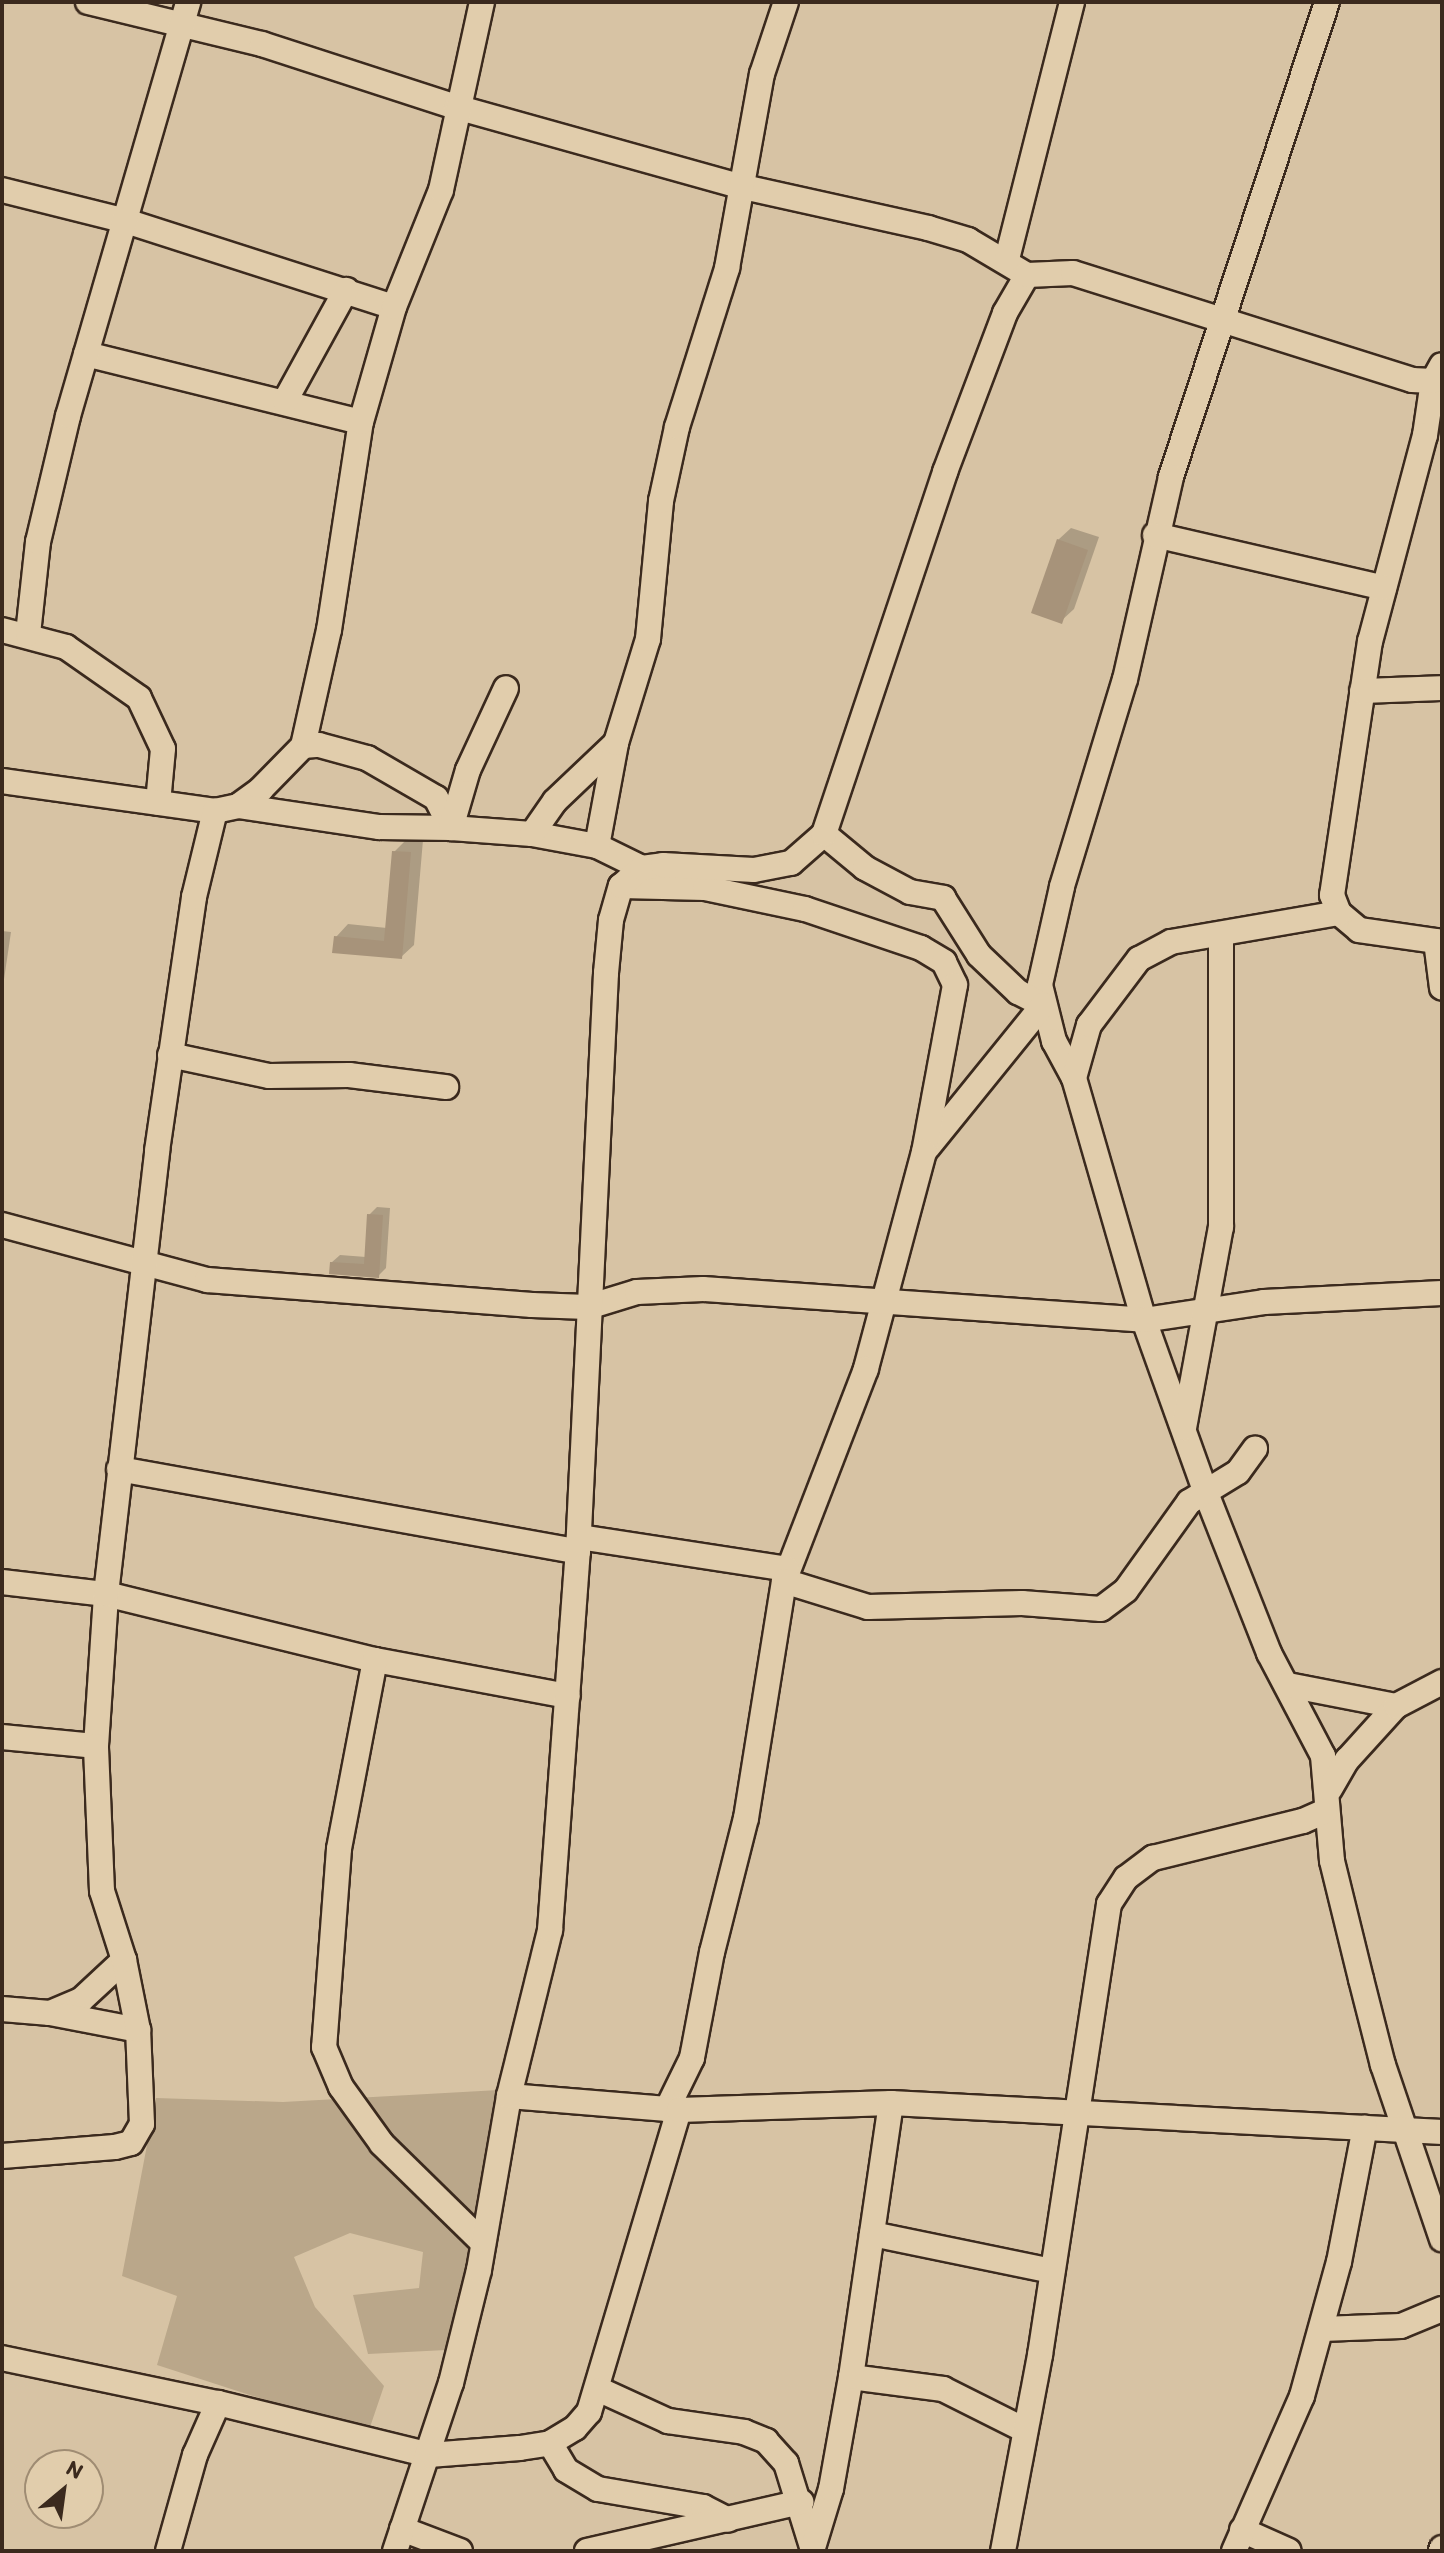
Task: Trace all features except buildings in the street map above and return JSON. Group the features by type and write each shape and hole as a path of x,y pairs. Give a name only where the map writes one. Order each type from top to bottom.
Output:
{"street":[{"path":"88,2 186,13 262,44 456,107 739,186 928,228 1007,259 1027,275 1073,273 1226,318 1394,376 1438,373 1433,437 1384,588 1362,691 1334,863 1332,895 1339,913 1359,930 1439,942 1442,988"},
{"path":"2,2156 131,2143 142,2124 138,2030 124,1960 102,1891 96,1746 106,1594 119,1469 170,1055 197,885 226,809 303,746 329,630 361,422 394,307 441,190 456,107 482,2"},
{"path":"597,846 616,743 648,639 664,486 696,358 727,268 739,186 762,74 786,2"},
{"path":"1007,259 1072,2"},
{"path":"1327,2 1155,535 1125,679 1062,887 1040,985 1054,1041 1074,1078 1144,1320 1206,1493 1251,1613 1311,1725 1361,1979 1404,2129 1442,2239"},
{"path":"28,634 38,542 86,354 186,13"},
{"path":"2,190 126,221 394,307"},
{"path":"2,781 158,803 379,827 532,834 597,846 642,868 754,870 791,863 824,834 945,472 1005,313 1027,275"},
{"path":"285,401 346,290"},
{"path":"86,354 361,422"},
{"path":"1155,535 1384,588"},
{"path":"2,630 28,634 89,658 139,698 163,749 158,803"},
{"path":"451,828 468,770 506,688"},
{"path":"1362,691 1442,688"},
{"path":"532,834 555,801 616,743"},
{"path":"303,746 367,758 399,775 436,798 451,828"},
{"path":"824,834 865,868 910,892 943,898 979,955 1018,992 1043,1005"},
{"path":"460,2551 398,2540 429,2455 483,2243 509,2096 550,1930 578,1545 607,960 611,920 621,886 642,868"},
{"path":"2,2358 218,2403 429,2455 550,2443 575,2428 600,2390 673,2109 692,2058 712,1952 746,1818 786,1575 848,1427 924,1152 955,985 944,962 921,948 805,909 736,892 621,886"},
{"path":"1074,1078 1089,1025 1139,959 1171,942 1339,913"},
{"path":"1184,1431 1209,1307 1222,1212 1221,935"},
{"path":"924,1152 1043,1005"},
{"path":"170,1055 269,1076 349,1075 446,1087"},
{"path":"2,1225 143,1266 257,1285 588,1307 668,1289 1144,1320 1209,1307 1442,1293"},
{"path":"119,1469 578,1545 786,1575 868,1607 1022,1603 1101,1609 1126,1590 1189,1502 1238,1472 1255,1449"},
{"path":"2,1582 106,1594 375,1660 568,1696"},
{"path":"375,1660 339,1849 324,2047 341,2087 382,2144 483,2243"},
{"path":"1003,2551 1052,2271 1109,1904 1126,1878 1153,1858 1303,1821 1328,1800 1347,1760 1396,1706 1442,1682"},
{"path":"1288,1685 1396,1706"},
{"path":"2,1737 96,1746"},
{"path":"50,2013 81,2000 124,1960"},
{"path":"2,2009 50,2013 138,2030"},
{"path":"509,2096 673,2109 891,2103 1075,2110 1442,2132"},
{"path":"812,2550 831,2489 851,2377 891,2103"},
{"path":"1289,2551 1238,2541 1284,2444 1322,2329 1365,2127"},
{"path":"872,2234 1052,2271"},
{"path":"1322,2329 1401,2326 1442,2309"},
{"path":"851,2377 943,2389 1025,2430"},
{"path":"600,2390 668,2421 744,2432 766,2441 786,2463 801,2502 812,2550"},
{"path":"168,2551 195,2455 218,2403"},
{"path":"550,2443 566,2470 598,2489 703,2507 728,2520"},
{"path":"587,2551 801,2502"}],"shaded area":[{"path":"499,2090 465,2349 368,2354 353,2295 419,2288 423,2252 350,2233 294,2257 315,2307 384,2386 368,2433 157,2365 177,2296 122,2276 156,2098 283,2102"}]}
